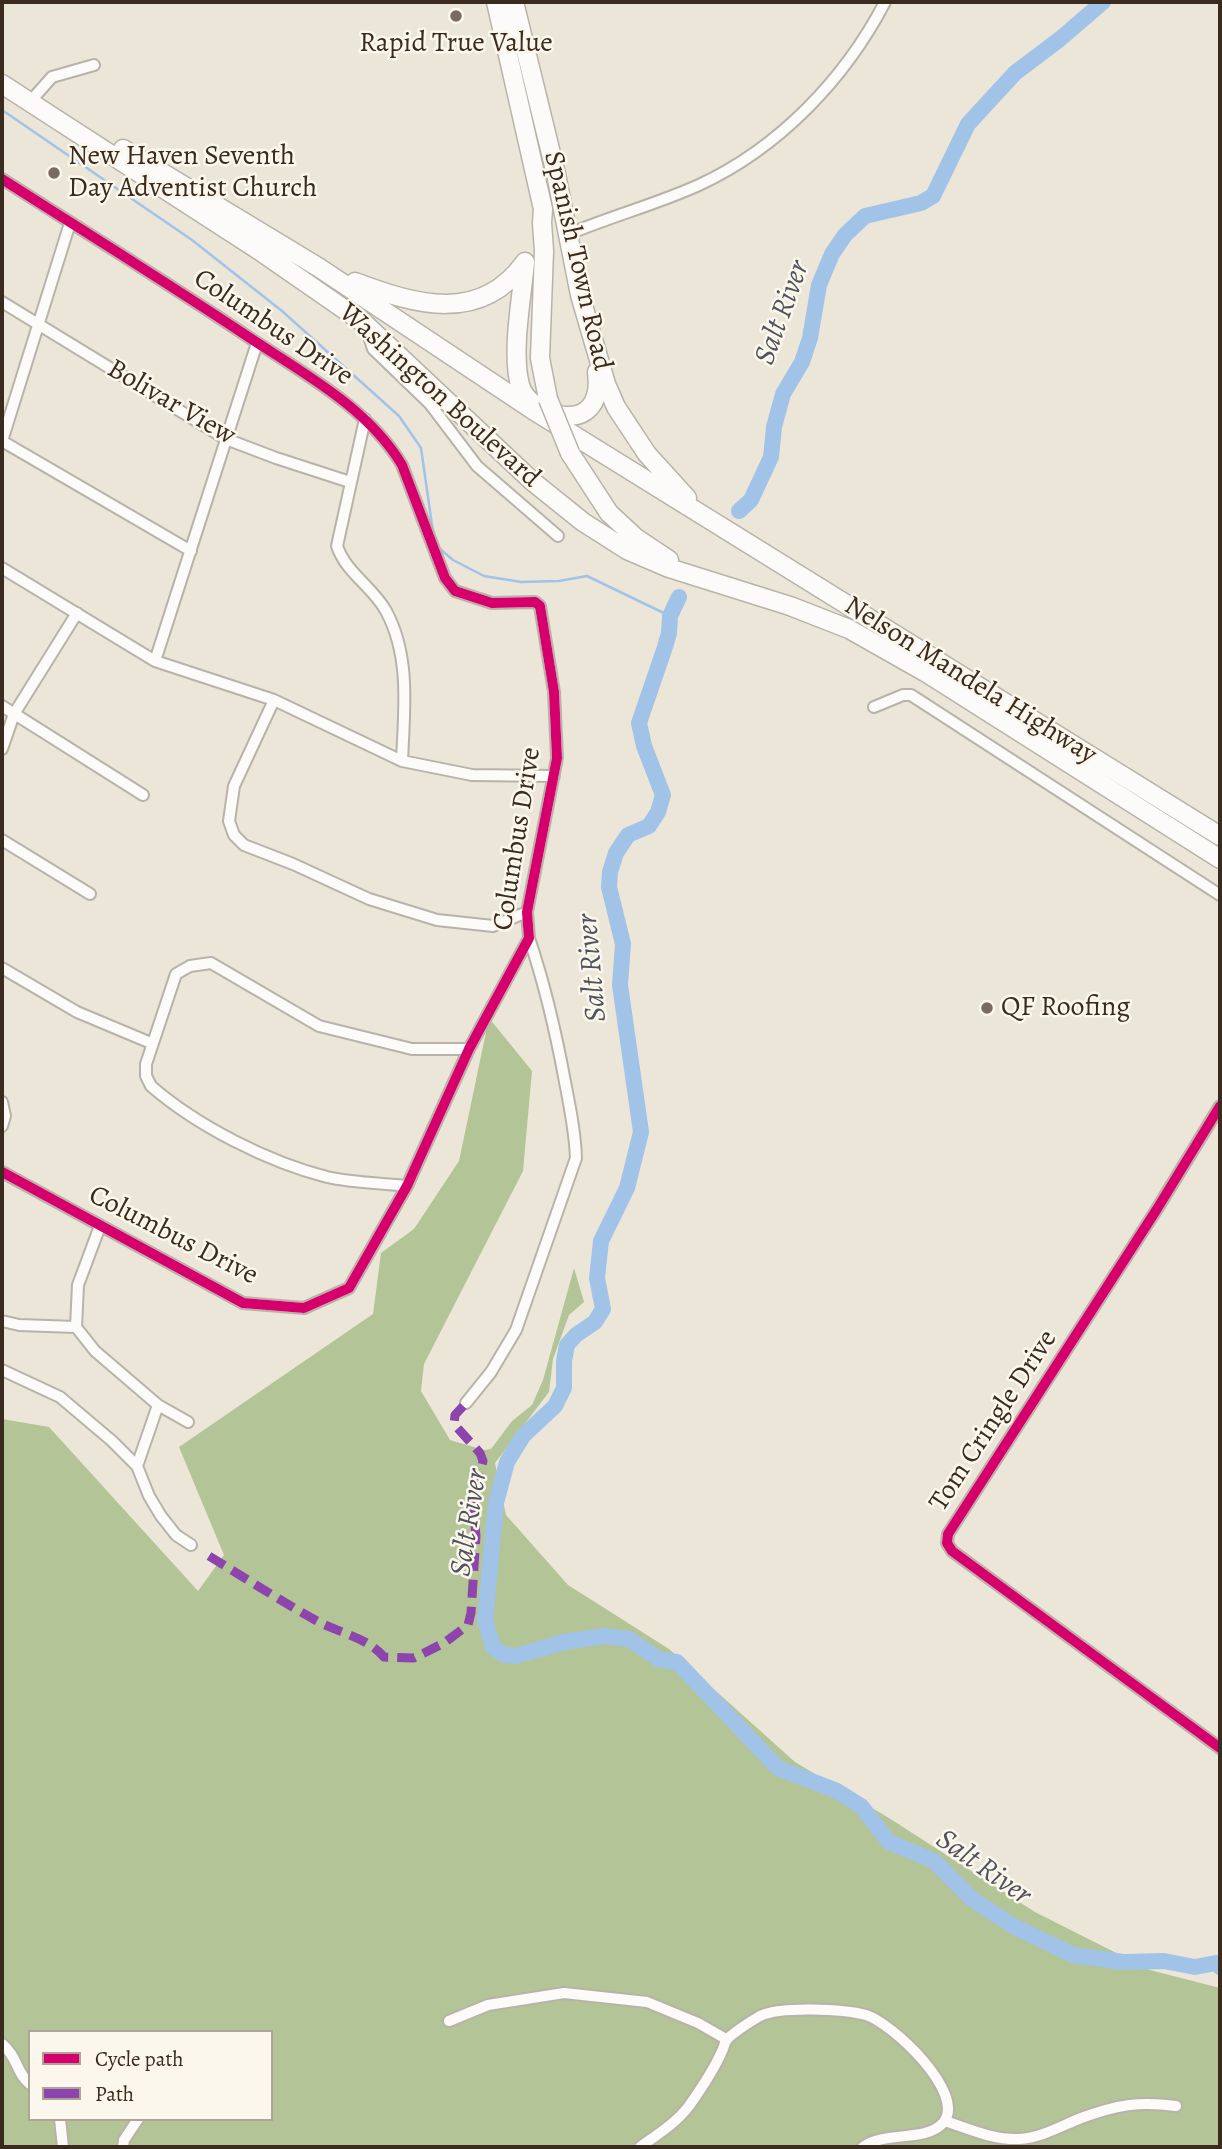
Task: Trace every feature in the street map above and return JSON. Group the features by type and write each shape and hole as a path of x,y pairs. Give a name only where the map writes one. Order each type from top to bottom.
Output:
{"highway":[{"name":"Spanish Town Road","path":"496,2 543,209 540,358 548,399 570,453 609,513 636,538 671,561 707,579"},
{"name":"Spanish Town Road","path":"514,2 569,234 580,295 606,384 616,407 648,454 681,493 719,525"},
{"name":"Washington Boulevard","path":"2,72 318,267 533,410 719,525"},
{"name":"Washington Boulevard","path":"2,84 263,253 364,323 532,481 583,522 641,557 707,579"},
{"path":"318,267 383,292 421,303 473,302 506,284 525,262 537,239 541,223"},
{"path":"525,262 518,365 520,387 531,401 547,411 570,417 591,407 596,401 598,386 593,340"},
{"name":"Nelson Mandela Highway","path":"719,525 1220,836"},
{"name":"Nelson Mandela Highway","path":"707,579 849,629 925,672 1220,859"}],"street":[{"path":"569,234 700,184 766,146 848,64 886,2"},
{"path":"36,95 52,77 94,65"},
{"name":"Columbus Drive","path":"2,179 257,343 365,419 393,450 402,465 444,578 455,591 492,603 535,602 540,606 554,692 557,758 527,912 529,938 469,1049 407,1186 349,1288 304,1308 243,1303 2,1172"},
{"path":"70,223 2,441 191,551"},
{"name":"Bolivar View","path":"2,302 226,439 350,482"},
{"path":"364,323 373,349 430,404 477,466 558,536"},
{"name":"Columbus Drive","path":"155,661 257,343"},
{"path":"365,419 337,546 340,555 356,577 385,610 400,646 405,693 402,761"},
{"path":"2,568 155,661 274,700 402,761 472,775 554,776"},
{"path":"2,749 14,714 77,613"},
{"path":"874,707 902,695 911,695 1220,895"},
{"path":"274,700 234,786 229,821 234,835 244,845 369,899 437,920 493,926 527,912"},
{"path":"2,706 144,795"},
{"path":"2,840 90,894"},
{"path":"466,1403 491,1372 516,1330 576,1158 576,1138 558,1045 543,978 529,938"},
{"path":"407,1186 330,1178 281,1164 219,1132 151,1086 146,1076 146,1064 176,974 201,962 211,963 319,1026 412,1049 469,1049"},
{"path":"2,968 77,1012 151,1043"},
{"path":"2,1102 5,1116 2,1126"},
{"name":"Tom Cringle Drive","path":"1220,1106 948,1534 947,1543 952,1551 1220,1748"},
{"path":"100,1226 78,1285 76,1327 95,1351 158,1405 188,1422"},
{"path":"2,1321 19,1325 76,1327"},
{"path":"2,1370 60,1397 113,1441 137,1466 149,1496 161,1516 176,1535 191,1545"},
{"path":"137,1466 158,1405"},
{"path":"449,2021 488,2005 564,1993 647,2002 698,2023 726,2039"},
{"path":"640,2147 676,2121 688,2107 722,2051 726,2039 762,2015 820,2008 868,2016 912,2048 942,2084 948,2109 945,2121 934,2131 873,2140 863,2147"},
{"path":"2,2044 11,2052 23,2079 28,2083"},
{"path":"945,2121 1001,2138 1021,2139 1047,2133 1081,2118 1129,2104 1148,2102 1176,2106"},
{"path":"60,2121 64,2147"},
{"path":"123,2147 124,2140 137,2121"}],"green space":[{"path":"489,1018 532,1071 523,1171 424,1364 421,1391 450,1440 484,1450 491,1449 512,1421 532,1405 543,1380 574,1268 584,1302 569,1315 553,1359 549,1392 495,1463 506,1515 568,1585 669,1649 795,1762 889,1818 1035,1912 1150,1970 1220,1988 1220,2147 2,2147 2,1419 49,1427 198,1591 224,1555 179,1447 373,1314 381,1253 414,1229 459,1161"}],"waterway":[{"name":"Salt River","path":"739,511 751,500 771,457 774,427 783,394 802,362 810,338 819,285 832,254 845,235 865,216 921,203 933,196 968,124 1015,73 1103,2"},
{"path":"2,110 192,240 282,311 399,416 421,448 433,532"},
{"path":"439,548 453,560 484,576 521,582 559,581 587,576 670,616"},
{"name":"Salt River","path":"679,597 670,616 665,647 639,723 644,746 663,795 658,812 649,826 628,835 616,853 610,872 609,887 623,944 620,985 641,1132 627,1188 601,1241 597,1278 603,1309 595,1322 567,1345 564,1388 555,1406 523,1436 507,1462 496,1503 485,1620 493,1647 504,1655 516,1656 564,1642 604,1636 629,1639 660,1660 677,1662 778,1768 837,1791 861,1806 889,1842 934,1861 972,1899 1013,1926 1073,1955 1123,1962 1164,1961 1195,1967 1216,1963 1220,1967"}],"marked path":[{"path":"209,1556 317,1621 369,1645 384,1657 414,1658 444,1643 468,1625 471,1613 476,1536 473,1503 483,1461 480,1453 454,1424 455,1415 466,1403"}],"cycle path":[{"path":"2,179 309,376 351,407 370,425 402,465 445,578 455,591 492,603 535,602 540,606 554,692 557,758 527,912 529,938 469,1049 407,1186 349,1288 304,1308 243,1303 2,1172"},
{"path":"1220,1106 948,1534 947,1543 952,1551 1220,1748"}],"place":[{"name":"Rapid True Value","path":"456,16"},
{"name":"New Haven Seventh Day Adventist Church","path":"54,173"},
{"name":"QF Roofing","path":"987,1008"}]}
